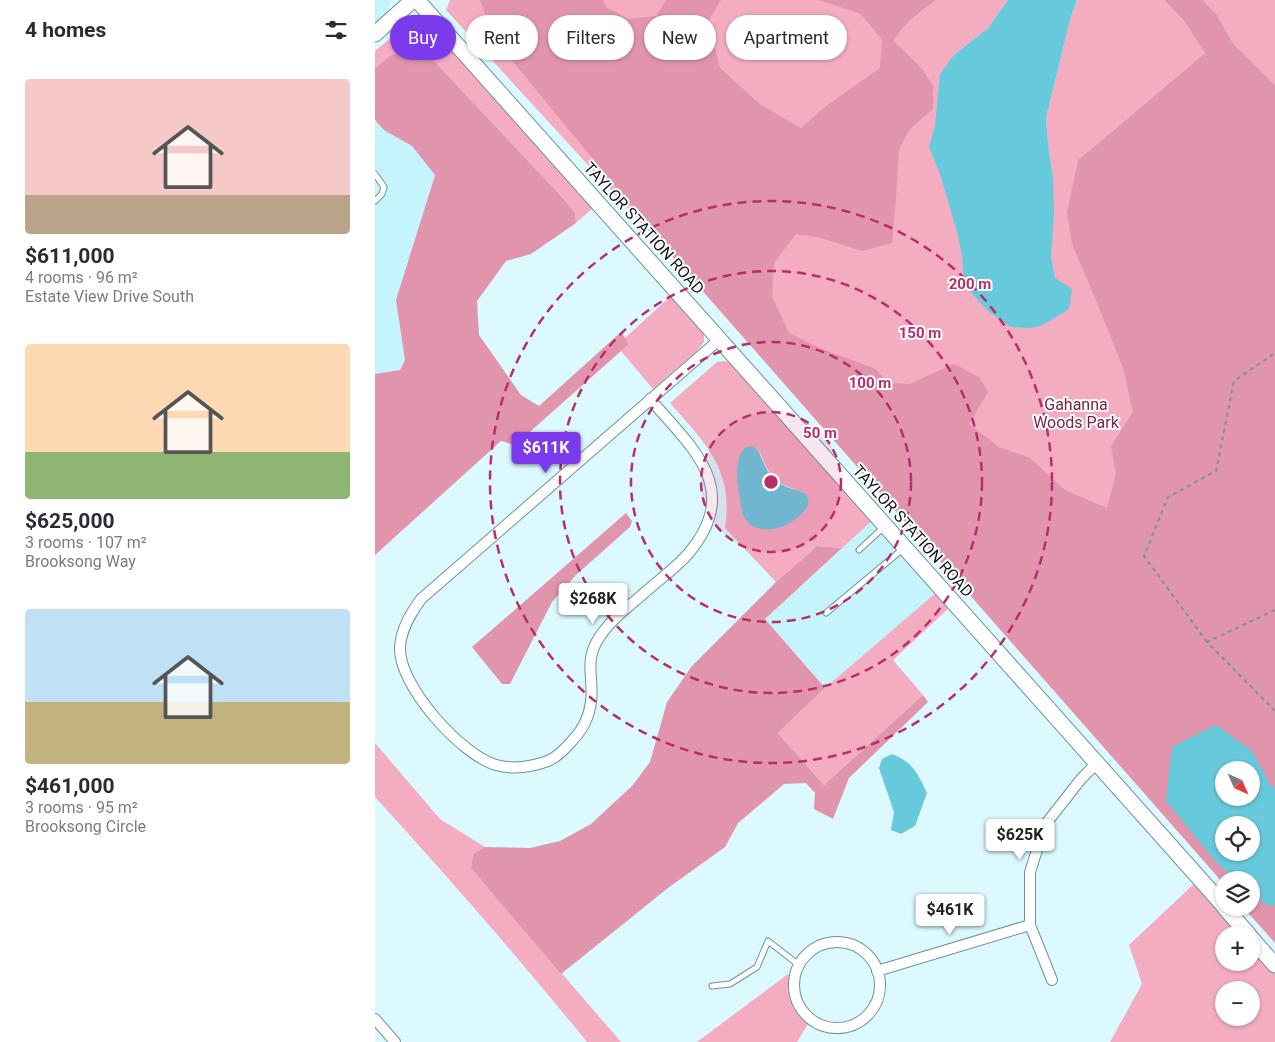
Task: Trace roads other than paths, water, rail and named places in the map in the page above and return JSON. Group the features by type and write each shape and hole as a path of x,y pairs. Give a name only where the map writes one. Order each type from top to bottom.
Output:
{"main road":[{"path":"375,34 415,0"},
{"name":"TAYLOR STATION ROAD","path":"415,0 1215,897"},
{"name":"TAYLOR STATION ROAD","path":"1232,916 1241,926"},
{"name":"TAYLOR STATION ROAD","path":"1260,948 1275,965"}],"street":[{"path":"651,399 694,449 705,466 711,484 709,523 687,555 616,617 602,633 595,644 591,657 591,701 587,720 565,749 550,760 514,769 496,765 480,758 464,747 421,700 403,668 400,647 403,631 410,613 421,599 719,339"},
{"path":"1052,980 1030,925 1029,872 1045,825 1081,779 1097,763"},
{"path":"877,971 1030,925"},
{"path":"846,943 856,947 872,961 880,981 876,1002 871,1011 854,1025 844,1028 823,1026 813,1021 799,1006 795,996 795,975 799,964 814,949 824,944 846,943"},
{"path":"375,1019 395,1042"}],"lane":[{"path":"375,174 384,187 382,194 375,201"},
{"path":"859,550 885,526"},
{"path":"826,613 904,547"},
{"path":"711,986 730,984 757,967 768,940 799,964"}],"water":[{"path":"1008,0 1077,0 1070,20 1046,118 1053,176 1054,213 1051,257 1055,278 1072,289 1069,309 1040,326 1030,328 1011,327 989,312 964,285 962,255 957,232 941,177 929,147 935,126 940,74 954,55 988,28"},
{"path":"753,446 774,479 783,485 806,494 809,503 804,512 787,525 766,529 756,527 748,522 742,513 737,478 738,461 746,447"},
{"path":"1216,725 1252,751 1257,761 1215,761 1215,806 1260,806 1260,766 1271,786 1275,788 1275,904 1268,906 1260,899 1260,871 1226,871 1215,861 1260,861 1260,816 1215,816 1215,861 1166,801 1172,747"},
{"path":"892,754 905,761 914,769 927,793 915,826 901,834 891,830 894,812 879,768 882,759"}],"park label":[{"name":"Gahanna Woods Park","path":"1076,413"}]}
